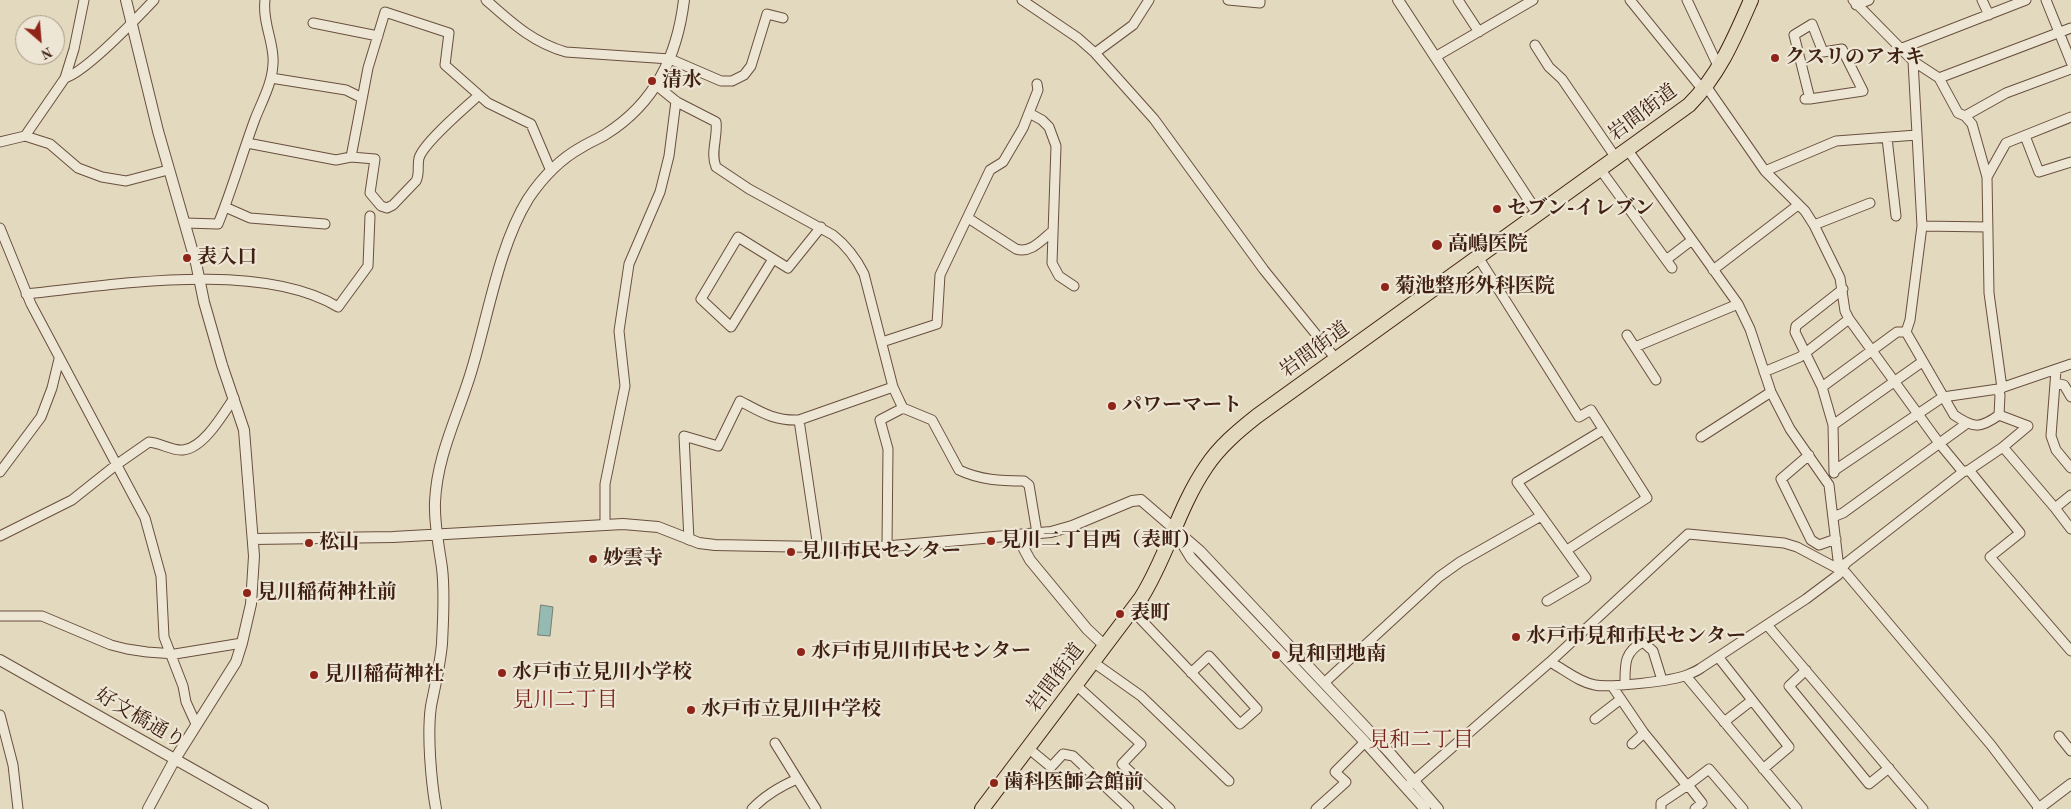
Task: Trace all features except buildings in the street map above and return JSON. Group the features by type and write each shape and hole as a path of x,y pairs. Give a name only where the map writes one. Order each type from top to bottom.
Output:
{"main road":[{"name":"岩間街道","path":"982,809 1132,610 1156,572 1192,490 1206,467 1223,446 1244,426 1682,111 1704,88 1719,68 1751,0"}],"street":[{"path":"25,136 65,78 74,49 84,0"},
{"path":"126,0 168,170 200,280 216,346 242,420 246,439 253,539 253,589 242,643 231,671 196,724 148,809"},
{"path":"65,78 71,76 132,24 154,0"},
{"path":"184,223 218,224 233,189 247,143 271,78 273,57 266,26 265,0"},
{"path":"486,0 520,30 538,43 552,48 566,52 670,59 721,82 732,82 744,75 750,66 767,14 783,18"},
{"path":"436,809 432,763 431,708 442,647 443,583 436,533 435,501 440,462 472,372 506,245 528,199 551,171 571,154 604,135 638,109 656,85 670,59 680,30 684,0"},
{"path":"1022,0 1078,38 1095,53 1154,119 1258,263 1336,359"},
{"path":"1095,53 1133,25 1149,0"},
{"path":"1228,0 1260,3 1260,0"},
{"path":"1398,0 1538,214"},
{"path":"1458,0 1479,32"},
{"path":"1435,56 1533,0"},
{"path":"1630,0 1704,88 1765,171 1805,211 1840,278 1849,319 1939,443 2020,533 1990,557 2071,651"},
{"path":"1687,0 1719,68"},
{"path":"1854,2 1869,0"},
{"path":"1982,0 1989,16"},
{"path":"1900,49 1989,16 2026,0"},
{"path":"2046,0 2071,62"},
{"path":"1854,2 1913,61 1940,78 1958,113 1965,116 1972,124 1987,177 1989,292 2000,389 1999,415"},
{"path":"351,157 362,98 385,12 449,33 445,65 488,103 531,124 551,171"},
{"path":"313,23 378,36"},
{"path":"1812,24 1823,52 1842,49 1863,91 1808,99 1794,35 1812,24"},
{"path":"1940,78 2071,28"},
{"path":"1535,45 1549,67 1562,80 1692,240 1738,304 1750,329 1771,392 1790,429 1829,485 1838,560 1841,570"},
{"path":"1913,61 1922,226 1910,320 1906,332 1954,415 1966,424 1977,426 1985,425 1999,415"},
{"path":"1965,116 2006,93 2071,68"},
{"path":"271,78 346,90 362,98"},
{"path":"882,342 938,324 940,275 990,170 1003,162 1023,128 1038,90 1037,84"},
{"path":"656,85 676,101 716,122 714,161 716,167 750,189 821,227 844,244 855,257 864,274 893,387 903,408 932,420 959,470 990,479 1024,480 1029,485 1038,534"},
{"path":"247,143 336,160 351,157 374,159 370,193 382,206 387,208 416,182 419,158 428,144 479,95"},
{"path":"605,525 605,484 625,386 619,331 629,264 660,192 669,156 676,101"},
{"path":"1029,113 1042,120 1049,127 1056,146 1052,263 1059,276 1074,286"},
{"path":"1987,177 2006,143 2071,117"},
{"path":"1765,171 1836,141 1917,135"},
{"path":"0,142 25,136 50,144 78,168 102,177 126,181 168,170"},
{"path":"2025,136 2039,172 2071,162"},
{"path":"1887,138 1896,216"},
{"path":"1600,169 1672,268"},
{"path":"1814,225 1870,203"},
{"path":"1714,270 1798,205"},
{"path":"225,207 250,218 325,224"},
{"path":"26,294 122,284 234,280 283,286 313,295 338,307 368,266 370,216"},
{"path":"968,218 1016,249 1023,251 1032,248 1053,230"},
{"path":"1922,226 1988,226"},
{"path":"773,259 731,327 700,299 738,237 788,268 821,227"},
{"path":"0,228 26,294 134,496 152,539 161,576 164,637 196,724"},
{"path":"1666,260 1692,240"},
{"path":"1478,258 1578,417 1591,410 1647,498 1567,550"},
{"path":"1829,485 1835,470 1833,425 1822,387 1796,332 1796,326 1843,289"},
{"path":"1635,347 1738,304"},
{"path":"1764,372 1800,357 1849,319"},
{"path":"1822,387 1897,332 1906,332"},
{"path":"1626,335 1656,380"},
{"path":"0,472 41,417 60,359"},
{"path":"1833,425 1922,362"},
{"path":"1835,470 1918,412 1943,397 2000,389 2071,364"},
{"path":"2056,370 2051,436 2056,450 2071,468"},
{"path":"2055,382 2064,385 2071,397"},
{"path":"689,540 684,436 718,446 740,400 773,418 784,421 799,420 893,387"},
{"path":"1701,437 1771,392"},
{"path":"0,536 72,500 149,442 172,449 183,450 192,448 201,442 219,422 234,398"},
{"path":"887,546 888,449 880,420 903,408"},
{"path":"1550,662 1587,682 1595,685 1612,686 1686,676 1719,658 1806,599 1841,570 1846,563 2028,426 1999,415"},
{"path":"799,420 818,548"},
{"path":"1833,517 1843,513 1966,424"},
{"path":"1547,601 1586,578 1517,482 1603,430"},
{"path":"2002,447 2071,529"},
{"path":"1809,455 1781,479 1811,540 1820,545 1836,539"},
{"path":"2055,508 2071,495"},
{"path":"253,539 393,537 436,533 640,524 658,527 689,540 715,545 818,548 887,546 1038,534 1063,530 1138,500 1148,504 1174,530 1200,551 1324,683 1410,783 1425,809"},
{"path":"1324,683 1439,577 1467,558 1541,516"},
{"path":"1174,530 1191,558 1365,742 1438,809"},
{"path":"1410,783 1550,662 1688,534 1784,543 1797,547 1841,570 1991,745 2039,809 2071,784"},
{"path":"1020,535 1024,549 1035,566 1087,629 1105,646"},
{"path":"1132,610 1191,673 1240,724 1257,709 1209,656 1191,673"},
{"path":"0,616 42,616 127,649 175,654 242,643"},
{"path":"1768,626 1923,809"},
{"path":"1626,684 1625,665 1627,656 1635,646 1643,642 1653,651 1662,680"},
{"path":"1719,658 1751,701 1789,746 1763,768"},
{"name":"好文橋通り","path":"0,660 263,809"},
{"path":"1093,662 1141,696 1229,781"},
{"path":"1806,670 1789,686 1869,784 1889,768"},
{"path":"1686,676 1797,809"},
{"path":"1076,685 1141,744 1122,764 1170,809"},
{"path":"1612,686 1644,733 1702,803 1695,809"},
{"path":"1595,720 1621,699"},
{"path":"1724,722 1751,701"},
{"path":"0,715 13,765 18,809"},
{"path":"1632,744 1644,733"},
{"path":"2059,736 2071,751"},
{"path":"1316,809 1346,782 1335,772 1365,742"},
{"path":"775,743 816,809"},
{"path":"1028,748 1051,767 1063,754 1073,756 1129,809"},
{"path":"1661,809 1661,803 1709,768 1743,809"},
{"path":"752,809 777,787 796,779"}],"water":[{"path":"541,605 553,607 550,636 538,635"}],"place":[{"name":"クスリのアオキ","path":"1775,58"},
{"name":"清水","path":"652,81"},
{"name":"セブン-イレブン","path":"1497,209"},
{"name":"高嶋医院","path":"1437,245"},
{"name":"表入口","path":"187,258"},
{"name":"菊池整形外科医院","path":"1385,287"},
{"name":"パワーマート","path":"1112,406"},
{"name":"見川二丁目西（表町）","path":"991,541"},
{"name":"松山","path":"309,543"},
{"name":"見川市民センター","path":"791,552"},
{"name":"妙雲寺","path":"593,559"},
{"name":"見川稲荷神社前","path":"247,593"},
{"name":"表町","path":"1120,614"},
{"name":"水戸市見和市民センター","path":"1516,637"},
{"name":"水戸市見川市民センター","path":"801,652"},
{"name":"見和団地南","path":"1276,655"},
{"name":"水戸市立見川小学校","path":"502,673"},
{"name":"見川稲荷神社","path":"314,675"},
{"name":"水戸市立見川中学校","path":"691,710"},
{"name":"歯科医師会館前","path":"994,783"}],"district":[{"name":"見川二丁目","path":"565,700"},
{"name":"見和二丁目","path":"1421,740"}]}
